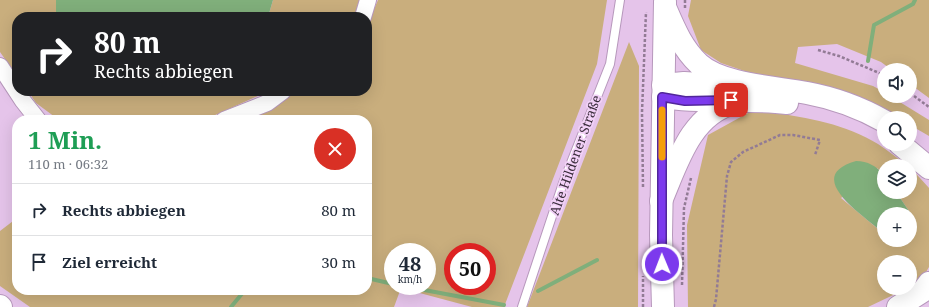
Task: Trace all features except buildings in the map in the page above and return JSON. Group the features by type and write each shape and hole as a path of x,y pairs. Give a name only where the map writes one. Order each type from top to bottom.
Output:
{"main road":[{"path":"659,5 688,52 700,65 713,73 728,78 769,87 808,93 865,110 877,118"},
{"path":"659,5 663,91 661,201 663,307"},
{"path":"663,91 684,83 769,87"},
{"path":"663,91 685,101 746,99 793,104 842,115 877,132"},
{"path":"661,201 695,129 708,116 722,106 746,99"},
{"path":"917,143 929,151"},
{"path":"908,151 929,168"},
{"path":"898,307 923,291 929,283"},
{"path":"925,307 929,306"}],"street":[{"path":"364,12 368,0"},
{"path":"0,66 12,85"},
{"path":"19,96 34,115"},
{"path":"237,115 267,103 276,96"}],"lane":[{"name":"Alte Hildener Straße","path":"522,307 563,183 610,64 620,0"}],"path":[{"path":"642,112 659,5"},
{"path":"818,50 839,56 877,72"},
{"path":"917,98 929,107"},
{"path":"714,307 716,299 727,176 731,162 743,152 780,135 793,135 820,140 815,155"}],"shaded area":[{"path":"0,0 56,0 56,12 12,12 12,69 0,52"},
{"path":"56,0 273,0 269,12 56,12"},
{"path":"273,0 361,0 358,12 269,12"},
{"path":"378,0 607,0 597,64 504,307 472,307 427,295 436,295 436,243 384,243 384,295 398,295 394,307 30,307 13,295 372,295 372,115 253,115 290,96 372,96 372,14"},
{"path":"691,0 929,0 929,98 917,89 917,63 882,63 837,44 798,47 795,63 873,86 877,88 877,103 901,103 914,111 882,111 869,104 765,78 721,63 701,50 688,16"},
{"path":"629,42 639,66 638,307 527,307"},
{"path":"31,96 258,96 215,115 52,115 36,103"},
{"path":"770,112 812,119 840,127 866,137 877,143 877,151 889,151 899,159 877,159 877,168 841,198 877,228 877,247 917,247 917,207 906,207 901,199 917,199 917,175 929,188 929,267 926,272 917,280 917,255 877,255 877,295 893,295 868,307 688,307 687,225 708,135 748,113"},
{"path":"917,113 929,120 929,136 917,129"},
{"path":"856,161 872,165 877,168 877,199 901,199 906,207 877,207 877,228 853,208 836,187 834,177 840,168"},
{"path":"12,222 12,294 0,286 0,231"}],"waterway":[{"path":"868,61 874,25 913,4 915,0"},
{"path":"538,291 597,260"},
{"path":"372,279 384,282"},
{"path":"436,292 504,305"},
{"path":"231,307 241,295"}],"slow traffic":[{"path":"662,110 662,157"}],"route":[{"path":"662,264 662,97 685,101 731,100"}]}
